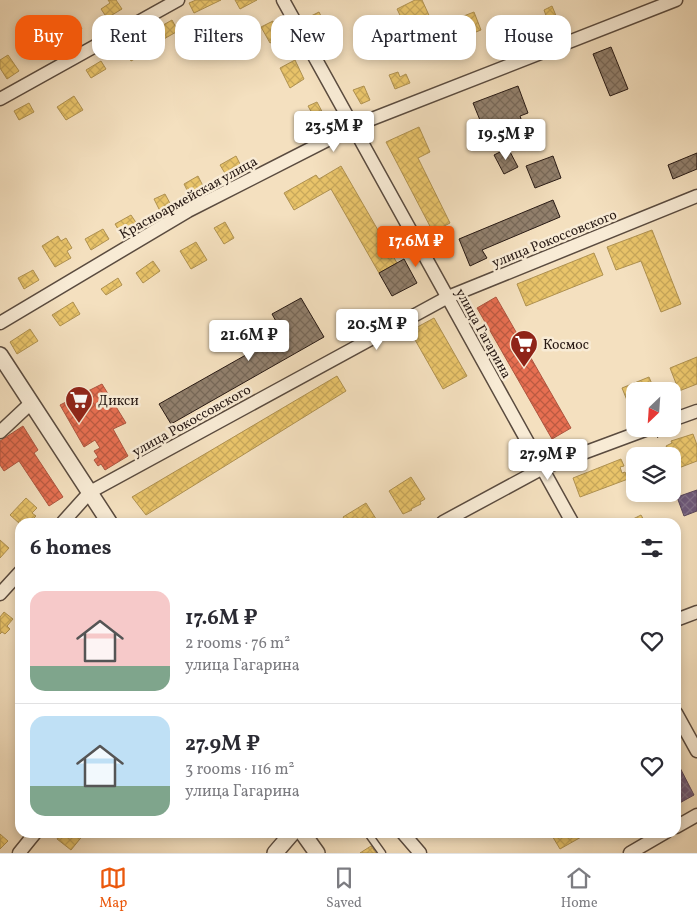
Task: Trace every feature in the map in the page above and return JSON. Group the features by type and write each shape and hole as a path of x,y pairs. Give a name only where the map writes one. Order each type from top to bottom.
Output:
{"street":[{"path":"0,99 178,0"},
{"name":"улица Гагарина","path":"283,0 352,128 570,518"},
{"name":"Красноармейская улица","path":"0,323 188,211 352,128 676,0"},
{"name":"улица Рокоссовского","path":"67,518 90,492 448,297 697,196"},
{"path":"0,355 106,518"},
{"path":"0,432 31,402"},
{"path":"681,417 697,411"},
{"path":"449,518 543,468 626,437"},
{"path":"0,594 15,578"},
{"path":"681,618 697,612"},
{"path":"681,722 697,751"},
{"path":"681,824 697,815"},
{"path":"18,853 31,838"},
{"path":"275,853 287,838"},
{"path":"306,838 317,853"},
{"path":"407,838 420,853"},
{"path":"630,853 656,838"}],"lane":[{"path":"371,838 382,853"}],"building: Homes":[{"path":"108,0 116,0 122,9 112,15 105,15 101,9 110,3"},
{"path":"196,0 221,0 194,13 189,3"},
{"path":"235,0 257,0 240,9"},
{"path":"415,0 422,0 429,15 400,15 397,9"},
{"path":"552,6 556,15 546,15 544,10"},
{"path":"476,17 481,30 476,32"},
{"path":"172,20 175,26 175,33 165,38 165,24"},
{"path":"271,22 271,42 270,43 261,27"},
{"path":"8,55 19,71 7,79 0,68 0,60"},
{"path":"295,60 304,79 290,88 280,68"},
{"path":"101,61 106,69 91,78 86,70"},
{"path":"398,72 400,77 406,74 410,83 395,89 389,75"},
{"path":"364,86 370,100 361,104 353,90"},
{"path":"74,96 83,110 66,120 57,107"},
{"path":"317,102 326,119 313,126 310,120 314,117 308,106"},
{"path":"29,103 34,112 19,120 14,111"},
{"path":"419,127 430,152 418,158 450,223 433,232 386,142"},
{"path":"236,156 241,166 226,175 220,165"},
{"path":"341,166 397,263 379,273 331,189 294,210 284,193 316,175 319,179"},
{"path":"198,176 204,188 190,196 184,184"},
{"path":"165,194 172,207 161,213 154,199"},
{"path":"131,215 137,224 121,234 115,224"},
{"path":"225,222 234,238 224,244 214,228"},
{"path":"103,229 109,239 91,250 85,239"},
{"path":"652,230 681,304 661,312 641,261 616,270 607,247"},
{"path":"58,236 61,241 66,238 72,248 67,251 71,258 55,267 42,246"},
{"path":"196,242 207,260 191,269 180,251"},
{"path":"594,253 603,275 526,306 517,284"},
{"path":"153,261 160,271 143,283 136,273"},
{"path":"33,270 39,280 24,289 18,278"},
{"path":"118,278 122,285 106,295 101,289"},
{"path":"73,302 80,314 60,326 52,315"},
{"path":"434,318 467,376 443,389 410,331"},
{"path":"30,329 38,341 17,354 10,342"},
{"path":"697,357 697,384 681,390 681,382 675,382 670,368"},
{"path":"337,376 346,391 146,515 132,497"},
{"path":"649,377 651,382 637,382"},
{"path":"626,386 626,398 622,388"},
{"path":"693,434 697,445 697,461 681,467 681,447 666,446 672,443 671,441"},
{"path":"621,459 624,466 620,467 622,473 625,472 626,474 626,480 580,497 573,478"},
{"path":"411,477 425,499 420,502 421,504 403,514 389,491"},
{"path":"26,498 37,508 32,513 36,516 34,518 15,520 10,515"},
{"path":"366,503 375,518 344,518"},
{"path":"0,540 9,548 0,558"},
{"path":"4,612 13,619 7,626 10,629 5,634 2,632 0,634 0,617"},
{"path":"0,834 8,841 0,849"},
{"path":"58,838 81,838 71,850"},
{"path":"553,838 579,838 560,849"},
{"path":"371,846 376,853 360,853"}],"building: Shops":[{"name":"Космос","path":"496,297 571,428 552,439 477,308"},
{"path":"102,384 126,423 113,429 128,456 105,470 101,464 98,466 94,460 98,457 94,451 100,448 95,440 84,447 60,405"},
{"path":"23,426 38,450 34,453 63,497 49,506 19,461 4,471 0,465 0,441"}],"building: Offices":[{"path":"697,490 697,511 684,516 679,502 681,502 681,496"},
{"path":"681,770 694,795 681,802"}],"building: Other":[{"path":"611,47 628,89 610,96 593,54"},
{"path":"518,86 528,113 520,116 525,130 497,141 492,126 484,130 473,103"},
{"path":"508,148 518,167 504,174 494,155"},
{"path":"697,153 697,169 673,179 668,165"},
{"path":"553,156 561,178 535,188 526,166"},
{"path":"553,200 560,217 482,250 487,258 470,266 459,239"},
{"path":"404,259 417,283 392,296 379,273"},
{"path":"301,298 324,337 171,424 159,404 283,334 272,314"}],"place":[{"name":"Космос","path":"524,368"},
{"name":"Дикси","path":"79,424"}]}
